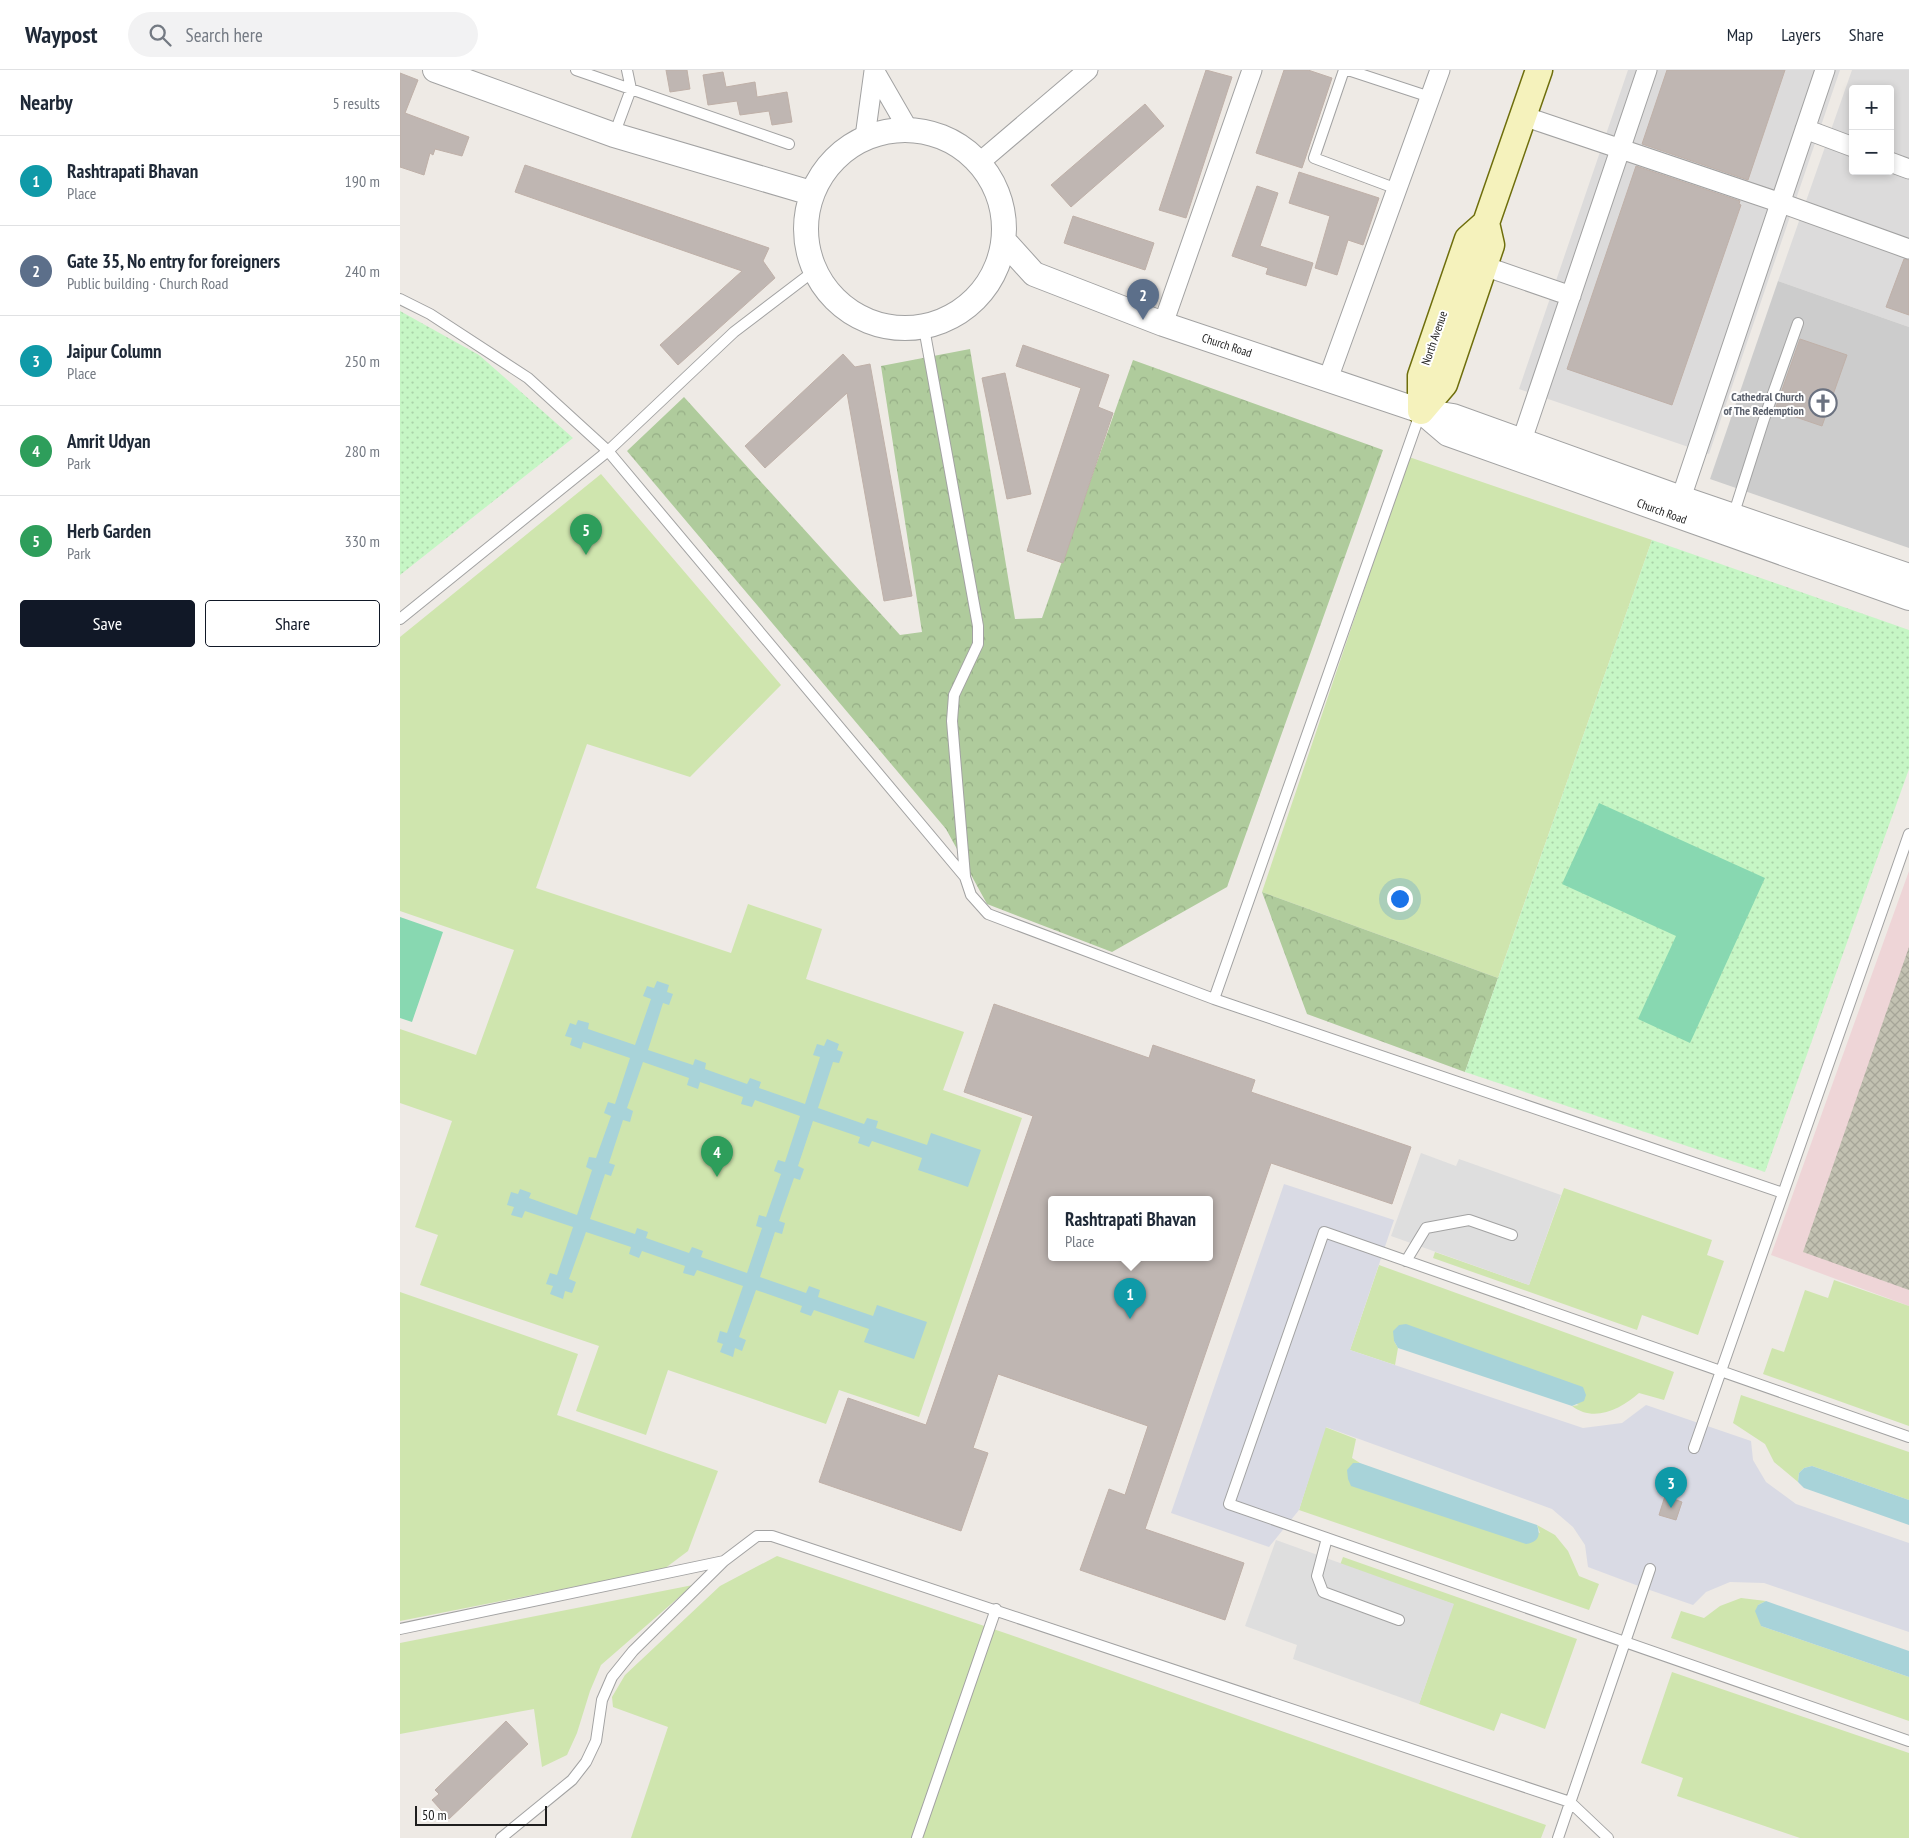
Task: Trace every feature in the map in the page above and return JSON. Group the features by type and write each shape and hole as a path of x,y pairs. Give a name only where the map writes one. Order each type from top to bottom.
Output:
{"main road":[{"name":"North Avenue","path":"1421,411 1421,376 1468,239 1486,223 1539,70"},
{"name":"North Avenue","path":"1421,411 1444,384 1491,245 1486,223"}],"street":[{"path":"435,70 614,135 811,193"},
{"path":"980,162 1088,70"},
{"path":"1163,324 1252,70"},
{"path":"1328,379 1440,70"},
{"path":"1522,440 1647,70"},
{"path":"1681,498 1825,70"},
{"path":"874,71 908,129"},
{"path":"865,137 874,71"},
{"path":"1523,116 1781,203 1909,249"},
{"path":"908,129 947,138 980,162 1000,195 1004,241 992,280 963,312 924,328 890,328 859,318 832,299 814,271 804,227 811,193 836,156 865,137 908,129"},
{"path":"1805,130 1849,146"},
{"path":"1894,163 1909,169"},
{"name":"Church Road","path":"1004,241 1034,274 1163,324 1421,411 1453,416 1681,498 1741,526 1909,598"},
{"path":"1484,266 1571,296"},
{"name":"Church Road","path":"992,280 1034,274"},
{"name":"Church Road","path":"1421,411 1448,434 1741,526 1909,576"}],"lane":[{"path":"576,70 789,144"},
{"path":"614,135 631,89 627,70"},
{"path":"1344,70 1314,158 1397,189"},
{"path":"1348,70 1430,97"},
{"path":"400,619 608,451 734,332 814,271"},
{"path":"400,299 430,314 528,378 608,451 965,877"},
{"path":"1741,526 1764,419 1798,323"},
{"path":"924,328 978,626 978,644 954,695 952,721 965,877 971,895 988,914 1214,999 1783,1193"},
{"path":"1214,999 1421,411"},
{"path":"1694,1448 1909,834"},
{"path":"1406,1260 1426,1228 1469,1220 1512,1236"},
{"path":"1909,1437 1324,1232 1230,1504 1909,1741"},
{"path":"501,1838 572,1780 586,1762 596,1741 602,1700 612,1677 632,1651 724,1561 757,1536 772,1536 996,1609 1570,1802 1608,1838"},
{"path":"1327,1538 1317,1576 1323,1592 1399,1620"},
{"path":"400,1629 724,1561"},
{"path":"1558,1838 1650,1568"},
{"path":"917,1838 996,1609"}],"shaded area":[{"path":"1628,70 1840,70 1709,454 1519,389"},
{"path":"1852,70 1909,70 1909,327 1778,281"},
{"name":"Cathedral Church of The Redemption","path":"1778,281 1909,327 1909,548 1710,479"},
{"path":"1909,871 1909,1306 1771,1255"},
{"path":"1909,947 1909,1290 1803,1252"},
{"path":"1421,1153 1456,1166 1459,1159 1561,1195 1529,1285 1391,1236"},
{"path":"1284,1184 1394,1220 1350,1350 1583,1428 1622,1423 1646,1405 1751,1441 1753,1460 1766,1482 1796,1504 1909,1543 1909,1632 1764,1583 1730,1582 1706,1592 1693,1605 1644,1588 1588,1567 1585,1545 1573,1527 1552,1509 1326,1427 1299,1510 1269,1547 1171,1513"},
{"path":"1276,1540 1454,1604 1419,1704 1293,1659 1297,1645 1245,1626"}],"green space":[{"path":"400,311 479,355 573,438 400,575"},
{"path":"970,349 1015,619 1042,618 1133,360 1383,450 1227,887 1112,952 987,904 946,829 627,451 684,397 900,635 922,632 881,366"},
{"path":"1409,457 1652,540 1498,978 1262,892"},
{"path":"601,474 781,685 690,777 587,744 536,888 731,953 748,904 822,929 806,979 964,1032 943,1090 1022,1118 919,1417 839,1390 826,1424 668,1370 646,1435 576,1411 599,1346 420,1285 438,1235 415,1227 452,1121 400,1103 400,1029 476,1055 514,950 400,911 400,637"},
{"path":"1652,540 1909,630 1909,769 1765,1172 1465,1072"},
{"path":"1599,803 1765,878 1690,1043 1638,1019 1676,936 1562,884"},
{"path":"1262,892 1498,978 1465,1072 1307,1014"},
{"path":"400,917 443,932 412,1022 400,1018"},
{"path":"1564,1188 1712,1240 1707,1255 1724,1261 1698,1335 1642,1315 1637,1330 1433,1258 1435,1252 1529,1285"},
{"path":"1379,1265 1674,1372 1664,1400 1639,1393 1616,1409 1598,1414 1589,1413 1580,1411 1572,1406 1579,1405 1394,1341 1398,1348 1395,1365 1350,1350"},
{"path":"1834,1280 1909,1306 1909,1426 1763,1374 1772,1348 1784,1352 1805,1290 1828,1298"},
{"path":"400,1292 578,1354 557,1415 718,1471 688,1551 664,1569 400,1621"},
{"path":"1741,1395 1909,1452 1909,1500 1812,1466 1804,1468 1799,1473 1798,1482 1774,1462 1765,1444 1733,1423"},
{"path":"1325,1427 1356,1439 1352,1458 1360,1463 1353,1463 1540,1533 1537,1525 1555,1535 1568,1551 1579,1576 1599,1584 1589,1610 1299,1510"},
{"path":"777,1556 1008,1634 1546,1825 1541,1838 631,1838 668,1727 613,1707 612,1697 625,1675 720,1586"},
{"path":"1343,1557 1577,1639 1545,1729 1501,1713 1494,1731 1419,1704 1453,1604 1340,1565"},
{"path":"693,1585 601,1665 590,1691 577,1733 567,1755 542,1767 534,1709 400,1734 400,1643"},
{"path":"1741,1598 1766,1601 1758,1605 1761,1626 1909,1677 1909,1721 1671,1638 1681,1611 1704,1618 1720,1606"},
{"path":"1672,1672 1909,1753 1909,1838 1800,1838 1677,1796 1683,1778 1641,1763"}],"water":[{"path":"657,981 669,985 667,992 673,994 669,1005 663,1003 648,1050 693,1065 695,1059 706,1063 705,1069 747,1084 750,1078 761,1082 759,1088 805,1104 820,1057 813,1055 817,1044 824,1046 827,1039 839,1044 837,1050 843,1052 839,1063 833,1062 818,1108 864,1124 867,1118 878,1121 876,1128 927,1145 931,1133 981,1150 968,1187 918,1170 922,1158 872,1141 869,1147 858,1143 860,1137 813,1121 798,1166 804,1169 800,1180 794,1178 779,1221 785,1223 782,1234 775,1232 760,1277 806,1293 809,1286 820,1290 818,1297 873,1316 877,1305 927,1322 914,1359 864,1342 869,1329 814,1310 811,1316 800,1312 802,1306 756,1290 739,1337 746,1340 742,1351 735,1348 733,1357 720,1352 723,1344 717,1342 720,1331 727,1333 743,1286 697,1270 694,1276 683,1273 685,1266 642,1251 639,1258 629,1254 631,1247 586,1232 569,1279 576,1282 572,1293 565,1291 563,1299 550,1294 553,1286 546,1284 550,1273 557,1275 573,1227 525,1211 522,1218 511,1215 514,1207 507,1205 511,1192 518,1194 520,1189 531,1193 529,1198 577,1215 592,1170 586,1167 589,1157 596,1158 611,1116 604,1113 608,1102 615,1104 630,1058 583,1042 581,1049 570,1045 572,1038 565,1036 570,1023 576,1025 578,1020 589,1023 588,1029 635,1045 651,999 643,996 647,986 654,988","holes":["643,1062 689,1078 687,1085 698,1089 700,1082 743,1097 741,1104 752,1107 755,1100 800,1116 785,1162 778,1160 774,1171 781,1174 766,1217 759,1215 756,1226 762,1228 747,1273 701,1257 703,1251 692,1247 689,1253 646,1238 648,1232 637,1228 635,1234 590,1219 605,1174 611,1176 615,1165 609,1163 623,1120 630,1122 633,1111 627,1108"]},
{"path":"1406,1324 1583,1387 1586,1395 1584,1401 1572,1406 1398,1348 1394,1341 1393,1331 1399,1325"},
{"path":"1353,1463 1360,1463 1537,1525 1539,1532 1537,1538 1533,1542 1526,1544 1351,1486 1347,1470"},
{"path":"1812,1466 1909,1500 1909,1525 1804,1488 1798,1482 1799,1473 1804,1468"},
{"path":"1766,1601 1909,1651 1909,1677 1761,1626 1755,1611 1758,1605"}],"building":[{"path":"666,70 687,70 690,89 670,92"},
{"path":"1206,70 1232,77 1186,218 1159,210"},
{"path":"1284,70 1308,70 1332,78 1302,168 1256,153"},
{"path":"1667,70 1785,70 1748,180 1642,144"},
{"path":"723,72 726,87 755,82 757,97 787,92 792,122 772,125 769,111 740,115 737,101 708,105 703,75"},
{"path":"400,73 418,80 405,113 469,137 462,156 435,149 433,155 430,153 424,175 400,167"},
{"path":"1145,104 1164,126 1071,207 1051,185"},
{"path":"525,165 769,248 763,261 775,278 678,365 660,345 742,271 515,192"},
{"path":"1636,166 1740,201 1739,204 1741,205 1672,405 1567,369"},
{"path":"1299,172 1379,198 1363,245 1348,240 1337,275 1315,268 1330,216 1289,203"},
{"path":"1257,186 1278,193 1260,246 1313,263 1306,286 1266,274 1268,268 1232,256"},
{"path":"1073,216 1154,243 1145,270 1064,243"},
{"path":"1904,259 1909,260 1909,315 1886,307"},
{"path":"1800,339 1847,355 1822,426 1775,410"},
{"path":"1023,345 1109,375 1098,407 1113,413 1063,563 1027,551 1081,388 1016,366"},
{"path":"843,354 855,367 870,364 912,596 884,601 847,393 765,468 745,446"},
{"path":"1005,373 1031,494 1007,499 982,378"},
{"path":"994,1004 1149,1058 1153,1045 1255,1080 1251,1092 1411,1147 1392,1204 1271,1163 1145,1529 1244,1563 1225,1620 1080,1570 1109,1489 1125,1495 1148,1426 998,1374 973,1448 988,1453 961,1531 819,1482 848,1398 926,1425 1033,1116 964,1092"},
{"path":"1665,1496 1682,1502 1676,1520 1659,1515"},
{"path":"506,1721 528,1744 449,1819 432,1800 439,1794 435,1790"}],"place":[{"name":"Gate 35, No entry for foreigners","path":"1143,320"},
{"name":"Cathedral Church of The Redemption","path":"1823,403"},
{"name":"Herb Garden","path":"586,555"},
{"name":"Amrit Udyan","path":"717,1177"},
{"name":"Rashtrapati Bhavan","path":"1130,1319"},
{"name":"Jaipur Column","path":"1671,1508"}]}
